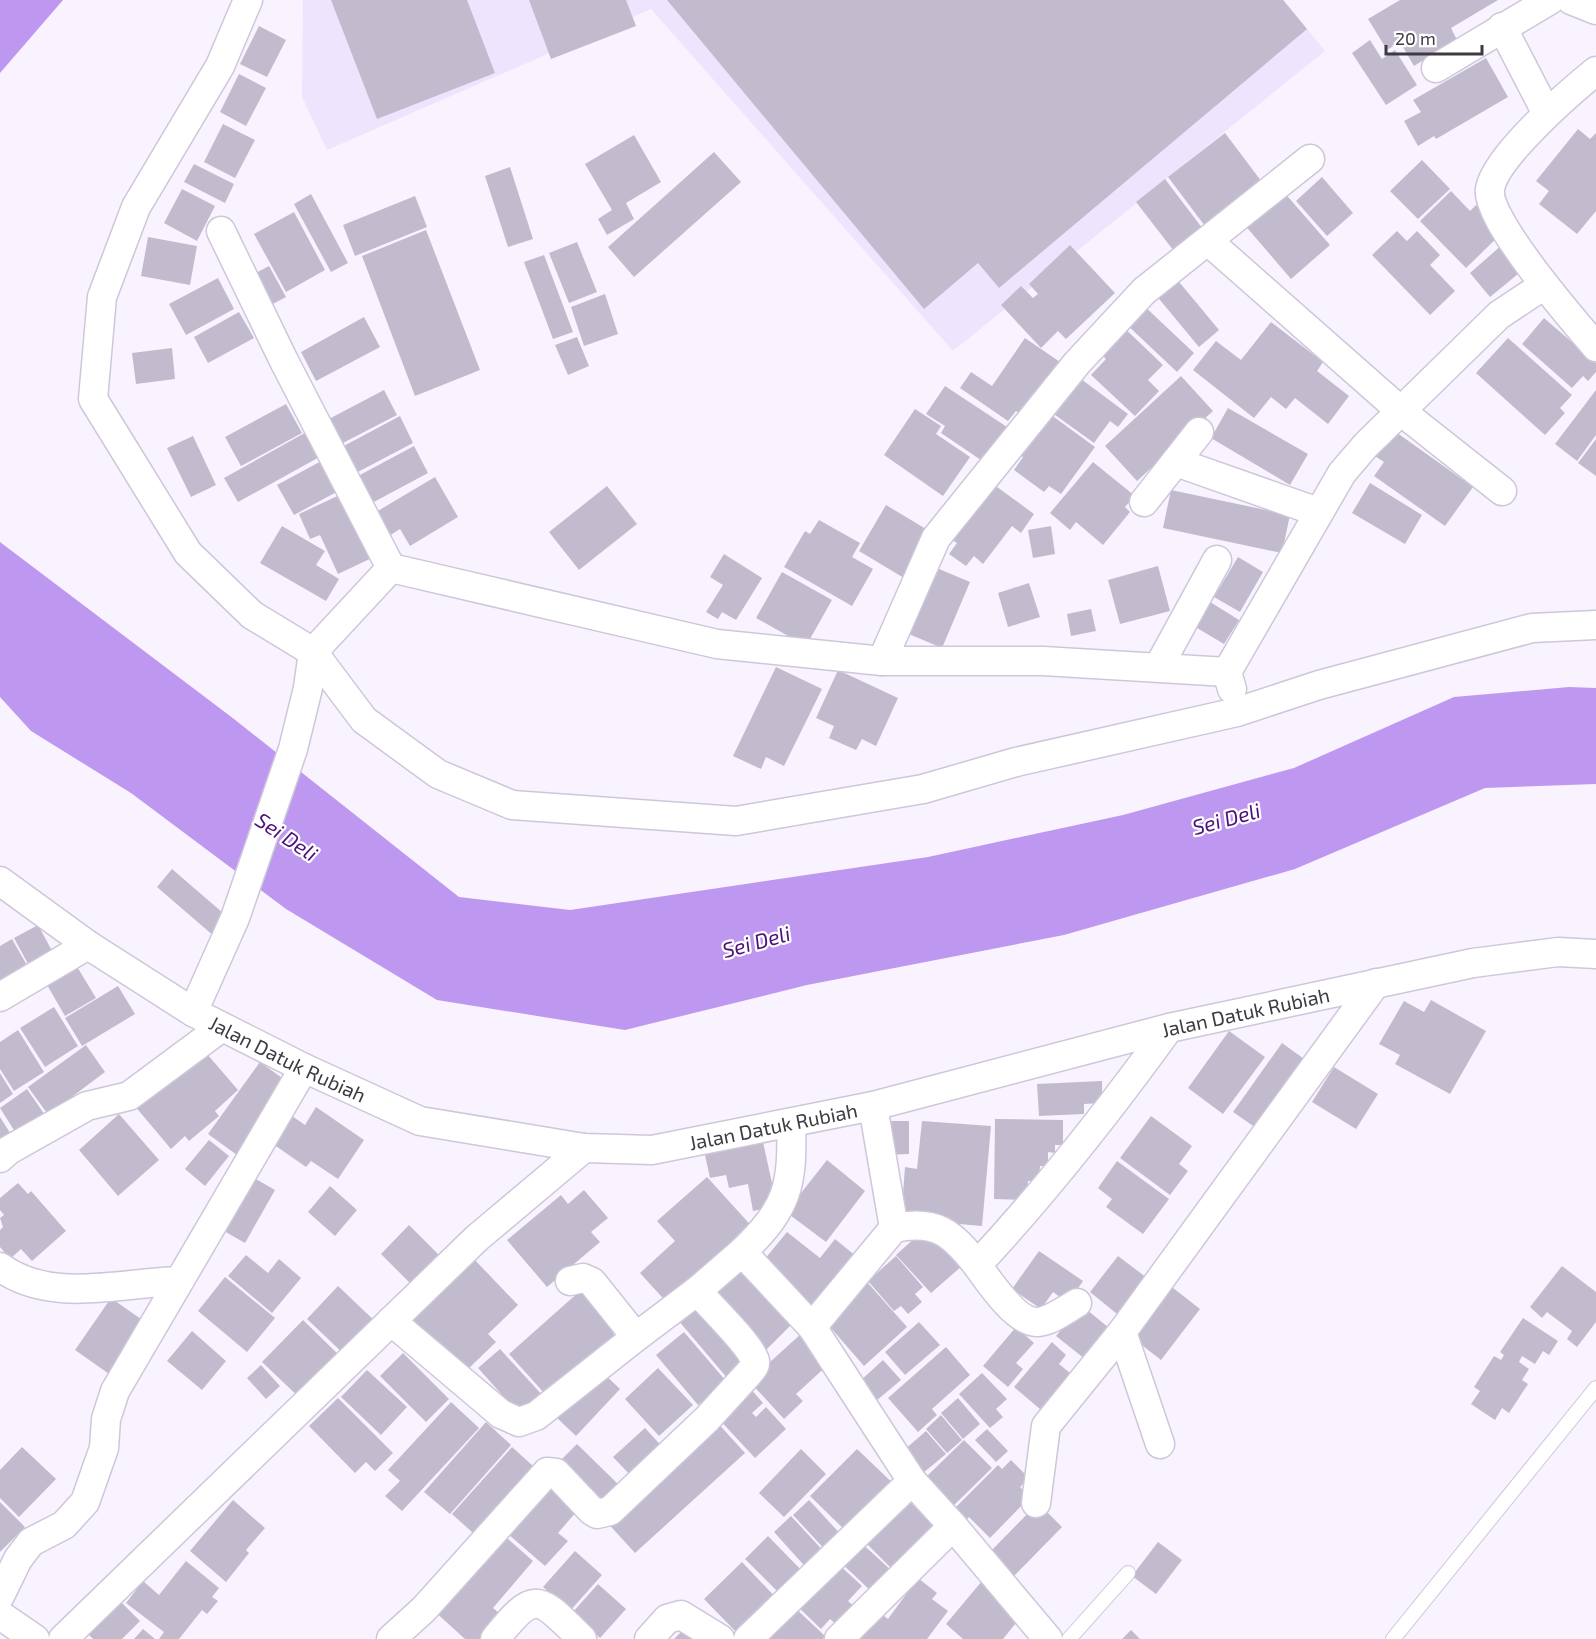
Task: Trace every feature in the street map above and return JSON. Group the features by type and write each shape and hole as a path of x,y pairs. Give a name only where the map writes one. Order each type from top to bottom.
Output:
{"street":[{"path":"248,0 220,66 136,207 102,297 93,399 188,553 252,615 313,652 364,720 438,774 512,805 736,821 923,789 1016,762 1237,712 1319,685 1532,628 1596,625"},
{"path":"1436,68 1550,0"},
{"path":"1570,0 1596,10"},
{"path":"1502,27 1546,112"},
{"path":"1596,71 1546,112 1495,175 1490,189 1490,203 1544,285 1596,347"},
{"path":"882,661 936,538 1077,363 1144,291 1310,159"},
{"path":"220,231 391,568 717,644 882,661 1044,661 1159,666 1227,672"},
{"path":"1208,241 1402,412 1502,491"},
{"path":"1237,712 1227,672 1342,473 1365,445 1402,412 1499,315 1544,285"},
{"path":"1144,502 1199,432"},
{"path":"1176,462 1318,512"},
{"path":"1159,666 1217,560"},
{"path":"193,1012 235,918 293,749 308,688 313,652 391,568"},
{"name":"Jalan Datuk Rubiah","path":"0,881 88,945 193,1012 304,1068 420,1121 584,1148 652,1150 873,1106 1169,1028 1376,983 1473,963 1558,952 1596,954"},
{"path":"0,997 88,945"},
{"path":"1036,1503 1046,1426 1122,1332 1376,983"},
{"path":"0,1158 9,1150 80,1110 129,1096 222,1027"},
{"path":"977,1265 1051,1184 1169,1028"},
{"path":"0,1596 18,1559 31,1542 64,1525 85,1502 104,1448 106,1419 115,1391 304,1068"},
{"path":"873,1106 894,1228"},
{"path":"391,1321 501,1414 519,1422 536,1416 636,1336 697,1291 766,1229 786,1195 792,1167 791,1123"},
{"path":"63,1639 477,1238 584,1148"},
{"path":"812,1327 894,1228 926,1224 944,1231 962,1246 1005,1302 1028,1320 1036,1323 1048,1319 1077,1303"},
{"path":"742,1252 812,1327 912,1481 1048,1639"},
{"path":"0,1267 24,1281 62,1288 92,1288 178,1281"},
{"path":"570,1281 583,1278 592,1282 636,1336"},
{"path":"391,1639 424,1609 547,1472 556,1473 592,1511 597,1514 610,1511 707,1419 749,1373 754,1366 755,1359 697,1291"},
{"path":"1122,1332 1160,1444"},
{"path":"748,1639 912,1481"},
{"path":"839,1639 952,1526"},
{"path":"495,1639 518,1611 526,1604 535,1602 550,1609 582,1639"},
{"path":"0,1615 34,1639"},
{"path":"649,1639 668,1619 681,1615 720,1639"}],"lane":[{"path":"1393,1639 1596,1388"},
{"path":"1070,1639 1128,1573"}],"shaded area":[{"path":"303,0 1284,0 1325,51 953,351 651,9 327,150 302,97"}],"water":[{"path":"0,0 63,0 0,73"},
{"name":"Sei Deli","path":"0,542 234,719 459,897 570,910 928,857 1123,815 1294,768 1454,697 1569,687 1596,688 1596,784 1485,788 1295,869 1064,935 807,985 625,1030 437,1000 286,909 131,793 31,731 0,697"}],"building":[{"path":"331,0 467,0 495,73 377,119"},
{"path":"529,0 626,0 636,26 551,59"},
{"path":"667,0 1283,0 1307,29 999,288 978,263 924,309"},
{"path":"1400,0 1498,0 1451,28 1457,40 1414,66 1400,42 1387,50 1368,19"},
{"path":"259,26 286,40 267,77 240,64"},
{"path":"1370,40 1382,59 1395,50 1417,85 1386,105 1352,53"},
{"path":"1486,58 1508,97 1436,139 1434,136 1418,146 1404,121 1421,112 1413,100"},
{"path":"239,74 266,88 246,126 220,112"},
{"path":"223,124 255,140 235,178 204,162"},
{"path":"1578,129 1590,139 1596,133 1596,211 1577,234 1539,204 1549,191 1536,181"},
{"path":"1225,133 1265,186 1208,230 1168,177"},
{"path":"634,135 661,182 626,203 634,219 607,235 598,219 612,210 585,164"},
{"path":"714,152 741,182 634,277 608,247"},
{"path":"1422,160 1450,189 1418,219 1390,191"},
{"path":"194,164 234,184 225,203 184,182"},
{"path":"510,167 533,239 508,247 485,176"},
{"path":"1322,177 1353,213 1327,236 1296,201"},
{"path":"1165,179 1206,233 1177,255 1136,202"},
{"path":"182,189 215,206 197,241 164,223"},
{"path":"1282,190 1330,245 1291,279 1243,223"},
{"path":"1451,191 1470,211 1476,205 1503,232 1466,268 1420,221"},
{"path":"311,194 348,263 331,272 294,204"},
{"path":"415,196 427,227 355,256 343,225"},
{"path":"294,212 325,270 286,292 254,234"},
{"path":"426,230 480,370 415,396 362,256"},
{"path":"1397,231 1407,241 1417,231 1440,255 1430,265 1455,291 1430,315 1372,255"},
{"path":"148,237 197,246 190,285 141,276"},
{"path":"577,242 597,292 569,303 549,253"},
{"path":"1503,244 1524,269 1490,297 1470,273"},
{"path":"1070,245 1115,293 1066,339 1058,331 1041,348 1001,305 1021,286 1033,298 1038,294 1029,284"},
{"path":"544,255 573,332 553,339 524,262"},
{"path":"269,266 286,297 267,307 250,276"},
{"path":"1175,277 1219,330 1199,347 1155,294"},
{"path":"218,278 234,309 186,335 169,304"},
{"path":"605,294 618,334 584,346 571,307"},
{"path":"1141,303 1194,353 1177,372 1124,322"},
{"path":"239,312 254,338 208,363 194,337"},
{"path":"364,317 380,347 316,381 301,352"},
{"path":"1544,318 1596,363 1596,372 1588,381 1583,376 1572,388 1522,344"},
{"path":"1118,322 1163,365 1148,380 1159,391 1135,416 1091,375 1106,359 1094,348"},
{"path":"1271,322 1323,362 1317,371 1349,396 1328,424 1295,398 1286,409 1271,397 1254,418 1193,370 1216,341 1241,360"},
{"path":"577,337 589,366 568,375 555,345"},
{"path":"1025,338 1060,362 1023,416 1016,411 1008,421 960,388 971,372 992,386"},
{"path":"1508,338 1572,395 1560,408 1565,413 1545,435 1476,373"},
{"path":"172,348 175,379 136,384 132,353"},
{"path":"1077,376 1128,414 1118,427 1110,421 1094,443 1051,412"},
{"path":"1181,376 1213,411 1137,481 1105,446"},
{"path":"945,386 1010,429 994,453 988,450 981,460 941,433 945,426 926,414"},
{"path":"384,390 397,415 339,445 327,420"},
{"path":"1596,390 1596,435 1577,461 1555,444"},
{"path":"286,404 302,433 241,466 225,437"},
{"path":"1228,408 1308,454 1290,485 1211,438"},
{"path":"915,409 941,426 936,434 970,457 943,496 884,455"},
{"path":"1043,409 1095,447 1061,494 1049,486 1044,492 1014,470 1023,457 1013,449"},
{"path":"400,416 413,443 354,474 340,448"},
{"path":"310,430 323,455 238,502 224,478"},
{"path":"1393,430 1473,487 1445,526 1374,476 1384,462 1375,456"},
{"path":"193,436 216,485 191,497 167,448"},
{"path":"1596,439 1596,476 1578,463"},
{"path":"414,446 428,473 372,503 358,476"},
{"path":"325,459 342,489 294,515 277,485"},
{"path":"1093,462 1135,496 1125,507 1130,512 1103,545 1076,522 1070,530 1050,513"},
{"path":"435,477 458,517 410,546 400,529 389,536 376,512"},
{"path":"1370,483 1422,515 1405,544 1352,513"},
{"path":"993,484 1034,514 1021,533 1012,526 983,564 974,556 966,566 949,554 957,543 952,540"},
{"path":"607,486 637,524 579,570 549,532"},
{"path":"1171,490 1290,515 1282,553 1163,528"},
{"path":"346,492 376,556 338,574 320,535 310,539 299,514"},
{"path":"886,505 931,532 904,578 859,551"},
{"path":"819,520 860,543 852,557 873,569 852,606 784,567 805,531 810,534"},
{"path":"282,526 325,551 316,565 339,579 326,601 260,563"},
{"path":"1051,526 1055,554 1033,558 1028,530"},
{"path":"724,554 762,578 736,620 722,612 718,619 706,612 723,585 710,577"},
{"path":"1238,557 1263,572 1240,612 1214,597"},
{"path":"932,566 970,582 942,648 904,632"},
{"path":"1158,566 1170,611 1120,624 1108,580"},
{"path":"782,572 832,600 806,646 756,618"},
{"path":"1029,583 1040,617 1008,627 998,593"},
{"path":"1207,600 1239,620 1224,644 1192,625"},
{"path":"1091,609 1096,631 1071,636 1067,614"},
{"path":"776,667 822,689 784,766 766,757 761,769 733,756"},
{"path":"838,670 898,698 876,746 862,739 856,750 829,738 834,726 816,718"},
{"path":"172,869 230,919 215,937 157,887"},
{"path":"38,925 57,960 33,973 14,938"},
{"path":"12,939 28,967 0,984 0,946"},
{"path":"73,960 96,998 65,1016 43,978"},
{"path":"118,986 135,1014 82,1046 65,1018"},
{"path":"1431,1000 1486,1031 1450,1094 1395,1064 1400,1055 1379,1044 1404,1001 1424,1012"},
{"path":"54,1007 78,1046 45,1067 20,1028"},
{"path":"18,1030 44,1072 14,1091 0,1069 0,1042"},
{"path":"1229,1031 1265,1057 1223,1114 1188,1088"},
{"path":"1282,1043 1307,1061 1259,1130 1233,1112"},
{"path":"86,1045 105,1072 73,1096 78,1102 52,1120 28,1087"},
{"path":"201,1047 238,1090 215,1111 219,1116 189,1141 185,1136 171,1149 134,1105"},
{"path":"260,1062 289,1083 237,1155 208,1134"},
{"path":"1334,1067 1378,1094 1356,1129 1312,1102"},
{"path":"0,1073 13,1094 0,1103"},
{"path":"1102,1081 1102,1103 1084,1104 1084,1114 1039,1116 1037,1084"},
{"path":"27,1089 47,1118 19,1138 0,1108"},
{"path":"316,1107 364,1140 338,1179 311,1161 306,1167 273,1144 292,1116 305,1125"},
{"path":"119,1114 159,1160 118,1196 79,1150"},
{"path":"1151,1116 1192,1146 1179,1164 1188,1171 1170,1195 1120,1158"},
{"path":"0,1117 14,1139 0,1148"},
{"path":"995,1119 1063,1120 1063,1145 1055,1145 1055,1153 1048,1152 1048,1166 1040,1166 1039,1181 1028,1181 1027,1200 994,1199"},
{"path":"885,1121 909,1121 909,1154 885,1155"},
{"path":"922,1121 991,1126 982,1226 901,1219 905,1167 917,1169"},
{"path":"209,1140 229,1156 205,1186 185,1169"},
{"path":"763,1142 777,1206 753,1211 748,1184 729,1188 726,1175 710,1178 705,1155"},
{"path":"827,1160 865,1191 826,1242 786,1212"},
{"path":"1117,1161 1169,1199 1143,1234 1106,1207 1112,1199 1098,1188"},
{"path":"247,1174 275,1190 245,1243 217,1227"},
{"path":"707,1177 756,1231 671,1307 640,1273 675,1241 657,1221"},
{"path":"18,1183 28,1194 31,1191 66,1231 32,1261 21,1249 10,1259 0,1247 0,1230 3,1227 0,1218 4,1215 0,1210 0,1198"},
{"path":"330,1186 357,1210 335,1236 308,1212"},
{"path":"584,1190 608,1218 591,1232 600,1242 547,1287 507,1240 561,1195 568,1204"},
{"path":"409,1225 442,1258 414,1287 381,1254"},
{"path":"927,1227 962,1266 931,1293 896,1255"},
{"path":"787,1232 820,1258 835,1239 857,1257 816,1309 760,1265"},
{"path":"1039,1251 1083,1281 1068,1303 1053,1292 1041,1309 1012,1289"},
{"path":"246,1255 268,1273 279,1259 301,1278 272,1313 228,1276"},
{"path":"896,1256 923,1287 915,1294 922,1302 908,1314 901,1306 894,1311 868,1281"},
{"path":"1118,1256 1151,1281 1122,1318 1090,1292"},
{"path":"472,1257 518,1305 488,1334 496,1342 465,1372 401,1326"},
{"path":"739,1262 795,1321 760,1356 703,1296"},
{"path":"1562,1266 1596,1292 1596,1322 1577,1347 1567,1339 1572,1331 1547,1312 1542,1318 1530,1307"},
{"path":"225,1277 275,1318 247,1352 198,1311"},
{"path":"867,1282 907,1327 864,1366 824,1320"},
{"path":"1168,1284 1200,1309 1161,1360 1129,1335"},
{"path":"338,1286 379,1325 347,1357 307,1319"},
{"path":"580,1291 615,1332 613,1334 617,1338 545,1394 509,1354"},
{"path":"111,1298 148,1324 112,1376 75,1350"},
{"path":"701,1300 751,1361 728,1379 678,1320"},
{"path":"1081,1305 1114,1332 1090,1363 1056,1336"},
{"path":"1523,1318 1558,1341 1549,1355 1543,1351 1535,1364 1522,1356 1519,1362 1529,1369 1522,1380 1528,1384 1509,1413 1502,1408 1495,1420 1471,1404 1480,1391 1474,1387 1494,1356 1501,1360 1504,1355 1500,1352"},
{"path":"303,1320 343,1359 303,1401 262,1362"},
{"path":"919,1322 940,1345 905,1375 885,1352"},
{"path":"1016,1327 1034,1343 1016,1363 1023,1369 1008,1387 983,1366"},
{"path":"192,1331 226,1361 202,1390 167,1361"},
{"path":"684,1332 726,1381 698,1405 656,1355"},
{"path":"802,1333 830,1363 796,1394 803,1401 784,1419 749,1381"},
{"path":"1052,1342 1066,1355 1059,1364 1070,1373 1040,1409 1014,1387"},
{"path":"946,1347 970,1375 932,1409 937,1415 918,1432 888,1398"},
{"path":"500,1349 544,1397 522,1417 478,1368"},
{"path":"403,1353 449,1399 426,1422 380,1376"},
{"path":"883,1360 901,1380 876,1401 859,1382"},
{"path":"261,1365 280,1386 266,1399 247,1378"},
{"path":"658,1368 693,1405 659,1436 625,1399"},
{"path":"367,1370 407,1407 381,1435 341,1397"},
{"path":"600,1370 620,1389 576,1436 555,1416"},
{"path":"982,1373 1007,1399 996,1409 1003,1417 990,1428 959,1394"},
{"path":"748,1386 763,1403 752,1413 756,1417 766,1407 786,1429 755,1458 716,1416"},
{"path":"338,1398 393,1453 375,1471 366,1462 355,1473 309,1426"},
{"path":"958,1398 980,1424 963,1439 941,1413"},
{"path":"451,1402 479,1428 402,1511 385,1496 400,1481 388,1470"},
{"path":"941,1415 962,1440 947,1453 926,1429"},
{"path":"714,1419 745,1453 635,1553 604,1519"},
{"path":"486,1422 511,1445 450,1514 424,1492"},
{"path":"645,1428 667,1452 636,1481 613,1457"},
{"path":"987,1429 1008,1451 996,1462 975,1440"},
{"path":"926,1431 946,1454 923,1473 903,1451"},
{"path":"964,1440 992,1468 949,1510 921,1482"},
{"path":"577,1444 622,1488 597,1512 553,1468"},
{"path":"22,1447 56,1479 19,1517 0,1498 0,1470"},
{"path":"512,1447 543,1475 483,1542 452,1514"},
{"path":"801,1449 826,1474 784,1517 759,1493"},
{"path":"857,1449 899,1489 852,1537 810,1496"},
{"path":"1011,1460 1029,1478 1020,1487 1030,1497 990,1538 969,1517 962,1525 950,1513 998,1465 1002,1469"},
{"path":"548,1473 583,1504 558,1533 568,1541 545,1566 500,1527"},
{"path":"902,1494 933,1525 915,1544 919,1547 901,1566 897,1562 891,1568 860,1537"},
{"path":"233,1500 265,1528 246,1550 249,1553 226,1582 190,1551"},
{"path":"809,1500 845,1539 829,1554 793,1515"},
{"path":"0,1502 25,1527 0,1552"},
{"path":"1038,1503 1062,1527 1014,1576 990,1552"},
{"path":"791,1516 828,1556 811,1573 774,1532"},
{"path":"500,1532 533,1561 493,1608 506,1619 488,1639 465,1639 432,1609"},
{"path":"768,1536 805,1574 783,1597 745,1559"},
{"path":"856,1538 893,1572 873,1593 837,1559"},
{"path":"1158,1542 1182,1560 1156,1594 1132,1576"},
{"path":"575,1551 602,1575 570,1611 543,1587"},
{"path":"834,1560 862,1586 848,1601 855,1607 837,1625 830,1619 821,1629 794,1603"},
{"path":"186,1561 219,1588 212,1597 218,1601 207,1614 202,1610 179,1639 159,1639 164,1632 126,1603 143,1581 159,1595"},
{"path":"742,1562 781,1603 743,1639 704,1599"},
{"path":"918,1578 937,1593 932,1599 948,1611 927,1639 854,1639 876,1610 888,1619"},
{"path":"982,1581 1020,1618 1003,1639 963,1639 946,1624"},
{"path":"598,1584 626,1609 600,1638 572,1613"},
{"path":"118,1599 140,1621 122,1639 93,1639 85,1631"},
{"path":"792,1605 825,1636 823,1639 760,1639"},
{"path":"686,1627 698,1639 674,1639"},
{"path":"143,1629 155,1639 134,1639"},
{"path":"1131,1630 1140,1639 1122,1639"}]}
